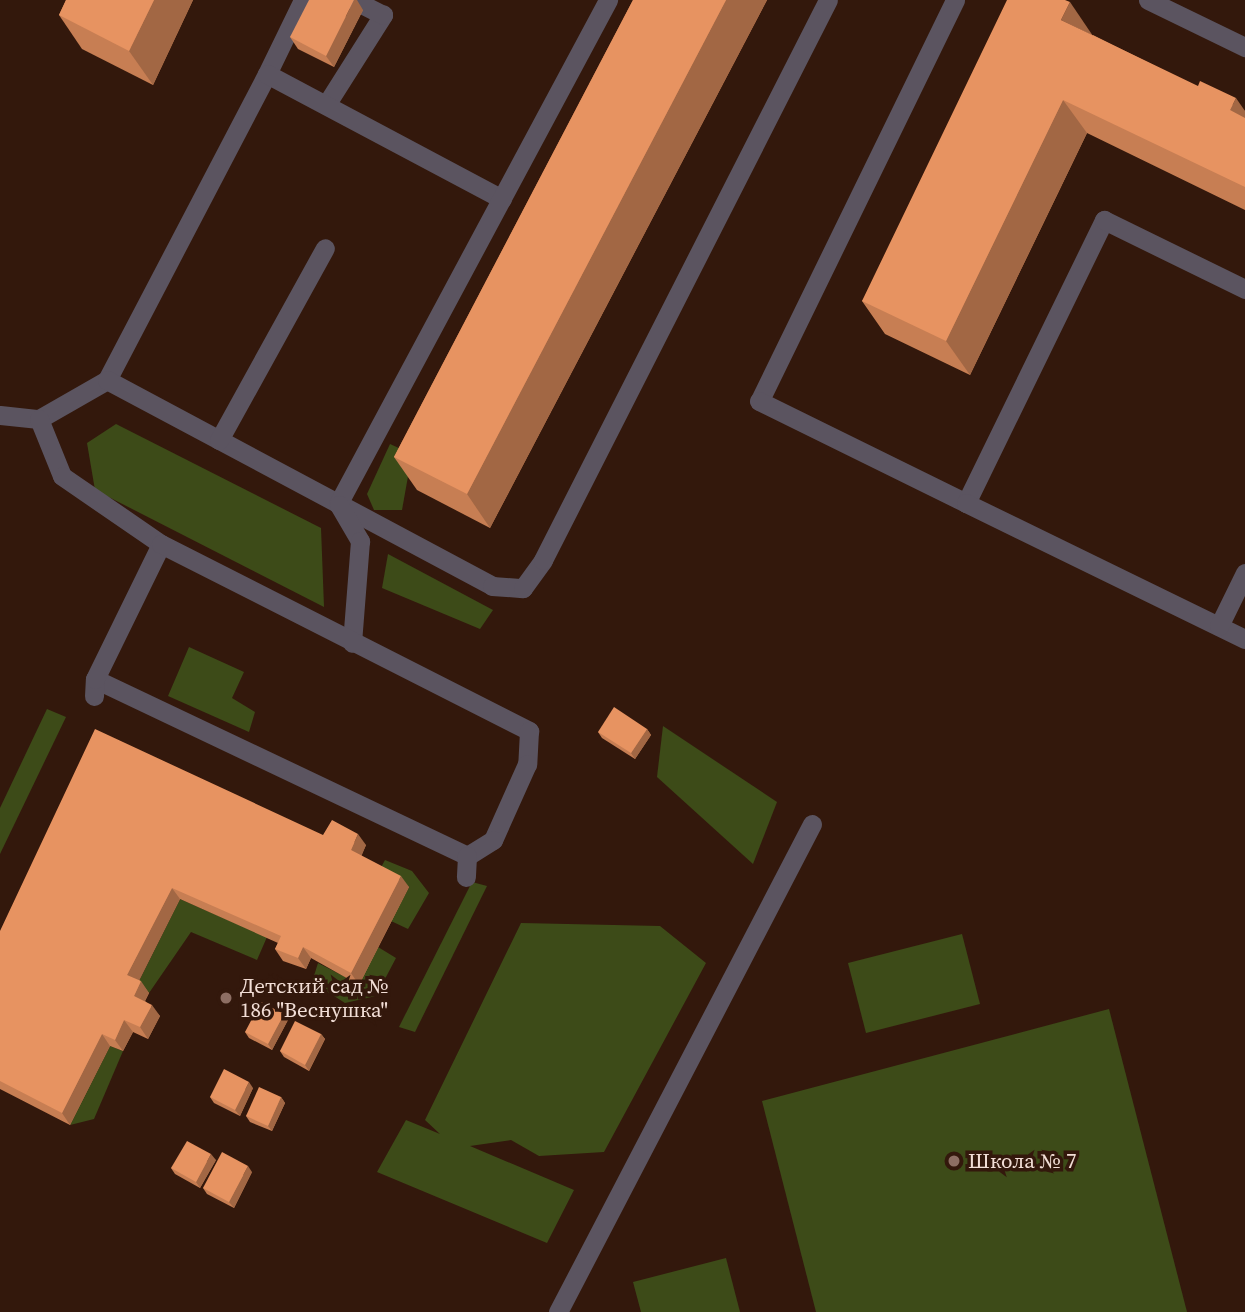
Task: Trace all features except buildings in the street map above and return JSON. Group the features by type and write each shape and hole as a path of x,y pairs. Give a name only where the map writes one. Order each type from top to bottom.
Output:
{"lane":[{"path":"0,415 39,419 107,380 303,0"},
{"path":"326,105 383,15 353,0"},
{"path":"338,504 608,0"},
{"path":"107,380 492,586 523,588 543,560 828,0"},
{"path":"955,0 758,401 1245,639"},
{"path":"1148,0 1245,47"},
{"path":"267,74 502,199"},
{"path":"966,503 1104,220 1245,289"},
{"path":"219,440 325,248"},
{"path":"39,419 62,476 161,544 529,731 527,764 493,840 467,856"},
{"path":"338,504 360,541 352,643"},
{"path":"161,544 95,687 467,856"},
{"path":"1219,626 1245,573"},
{"path":"558,1312 812,824"},
{"path":"466,877 467,856"}],"green space":[{"path":"116,424 321,528 324,607 95,490 87,443"},
{"path":"390,444 412,454 402,510 374,510 367,494"},
{"path":"388,554 493,610 480,629 382,588"},
{"path":"189,647 244,672 232,698 255,712 249,732 168,696"},
{"path":"47,709 66,717 0,854 0,808"},
{"path":"663,726 777,802 753,864 657,777"},
{"path":"385,860 412,871 429,893 408,929 391,921 409,887 379,871"},
{"path":"472,882 487,886 415,1032 399,1027"},
{"path":"180,899 267,937 257,960 191,932 149,993 136,987"},
{"path":"521,923 660,926 706,963 604,1152 539,1156 511,1140 470,1146 574,1190 547,1243 377,1172 406,1120 440,1134 425,1120"},
{"path":"962,934 980,1004 866,1033 848,963"},
{"path":"378,947 396,958 376,996 345,1003 312,982 318,963 359,984"},
{"path":"1109,1009 1187,1312 816,1312 762,1101"},
{"path":"110,1046 123,1051 94,1119 70,1125"},
{"path":"726,1258 740,1312 641,1312 633,1282"}],"place":[{"name":"Детский сад № 186 \"Веснушка\"","path":"226,998"},
{"name":"Школа № 7","path":"954,1161"}]}
